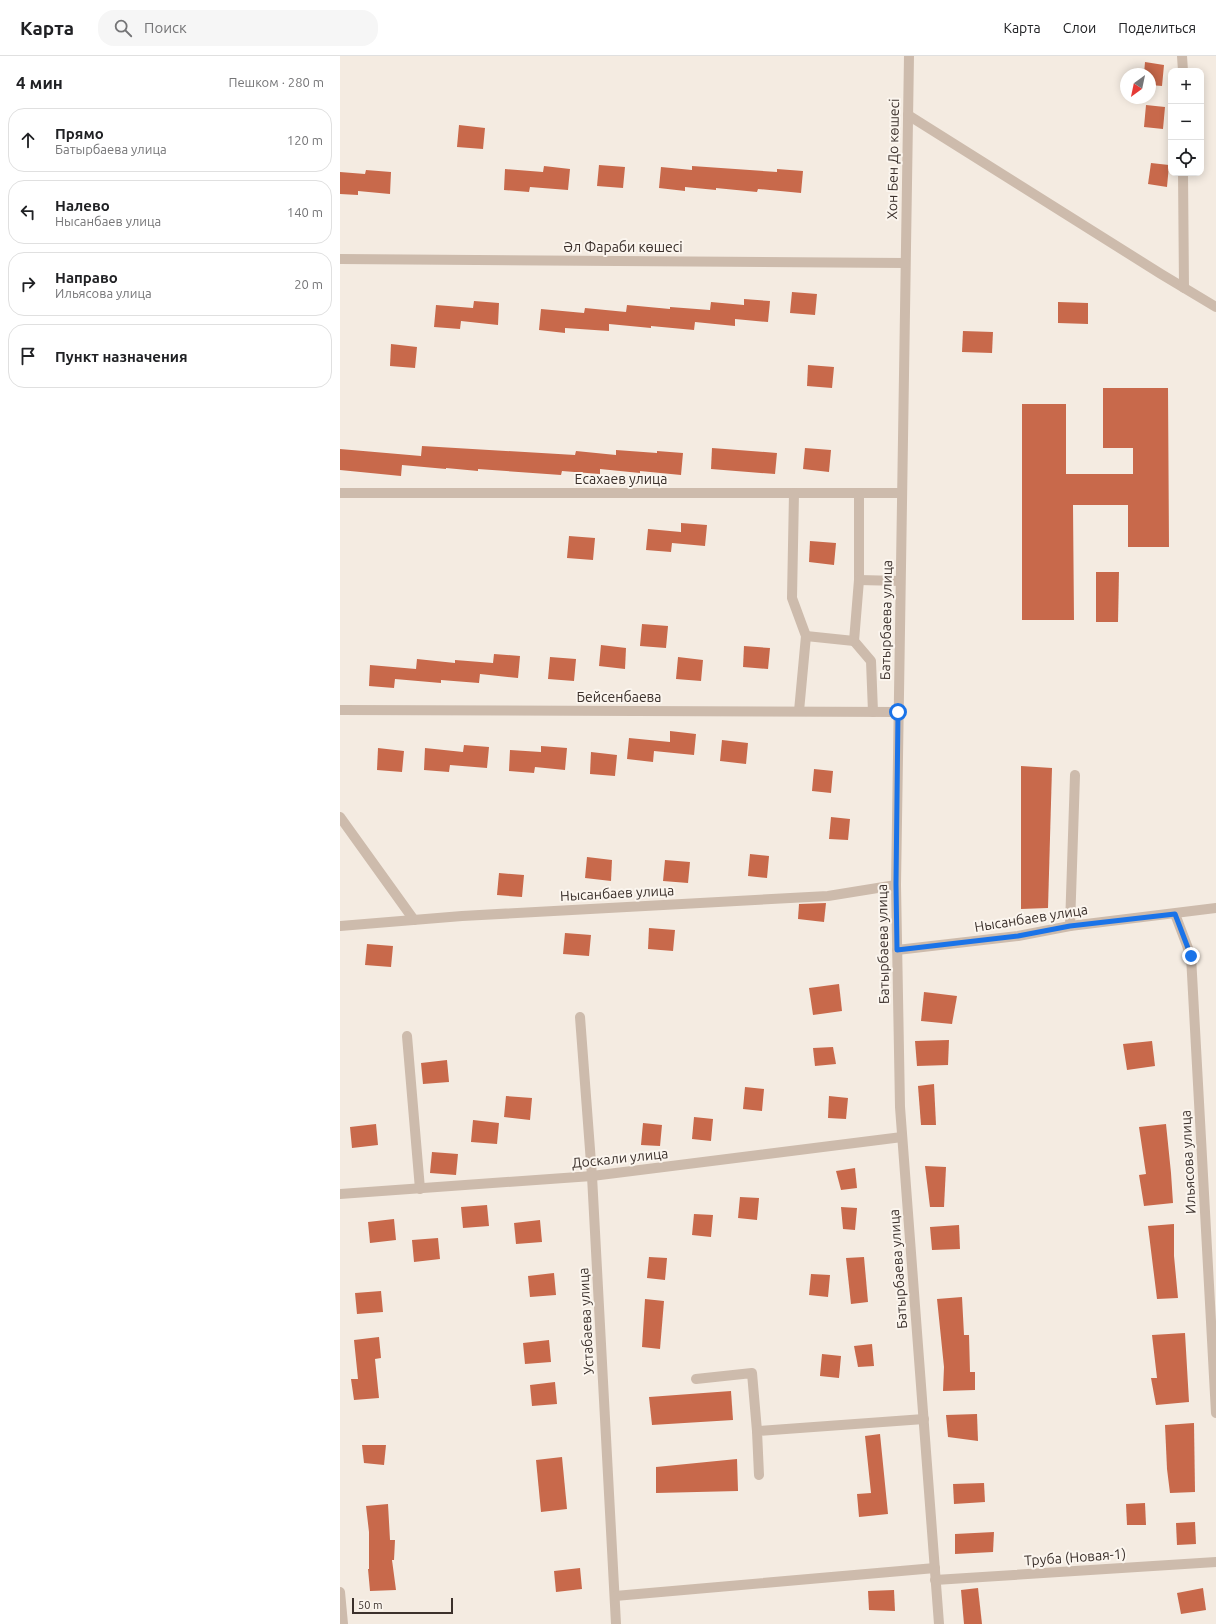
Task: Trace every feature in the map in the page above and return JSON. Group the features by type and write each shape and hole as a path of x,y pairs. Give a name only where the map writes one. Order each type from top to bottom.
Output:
{"street":[{"name":"Хон Бен До көшесі","path":"905,263 909,56"},
{"path":"1182,56 1182,68"},
{"path":"908,115 1216,307"},
{"path":"1183,176 1184,288"},
{"name":"Әл Фараби көшесі","path":"340,259 905,263"},
{"name":"Батырбаева улица","path":"905,263 896,884 900,1107 939,1624"},
{"name":"Есахаев улица","path":"340,492 902,493"},
{"path":"794,493 792,598 806,636 799,711"},
{"path":"854,641 859,580 859,493"},
{"path":"859,580 900,580"},
{"path":"806,636 854,641 871,661 873,712"},
{"name":"Бейсенбаева","path":"340,710 898,712"},
{"path":"1070,926 1075,775"},
{"path":"340,817 414,920"},
{"name":"Нысанбаев улица","path":"340,926 470,915 828,896 896,884"},
{"name":"Нысанбаев улица","path":"897,950 1018,936 1070,926 1216,908"},
{"name":"Ильясова улица","path":"1175,914 1191,956 1216,1413"},
{"name":"Устабаева улица","path":"580,1017 592,1176 616,1624"},
{"path":"407,1036 420,1188"},
{"name":"Доскали улица","path":"340,1194 592,1176 902,1137"},
{"path":"696,1379 752,1373 759,1475"},
{"path":"757,1431 924,1419"},
{"name":"Труба (Новая-1)","path":"935,1580 1216,1562"},
{"path":"615,1596 935,1568"},
{"path":"340,1592 343,1624"}],"building":[{"path":"1145,62 1164,65 1162,86 1156,86 1156,68 1144,68"},
{"path":"1146,105 1165,107 1163,129 1144,127"},
{"path":"459,125 485,128 483,149 457,147"},
{"path":"1151,163 1168,165 1167,187 1148,184"},
{"path":"599,165 625,167 623,188 597,186"},
{"path":"544,166 570,169 568,190 530,187 529,192 504,190 505,169 543,172"},
{"path":"692,166 777,172 777,169 803,171 801,193 758,189 757,192 716,188 716,190 685,187 685,191 659,188 661,167 692,170"},
{"path":"366,170 391,172 390,194 358,191 358,195 340,194 340,172 365,174"},
{"path":"792,292 817,294 815,315 790,313"},
{"path":"744,299 770,301 768,322 735,319 735,326 695,322 694,330 609,324 609,331 565,328 565,333 539,330 541,309 584,313 585,308 626,312 627,305 670,309 670,307 710,310 711,302 744,305"},
{"path":"474,301 499,303 498,325 461,321 460,329 434,327 436,305 473,308"},
{"path":"1058,302 1088,303 1088,324 1058,323"},
{"path":"963,331 993,332 992,353 962,352"},
{"path":"391,344 417,347 415,368 390,366"},
{"path":"808,365 834,367 832,388 807,386"},
{"path":"1103,388 1168,388 1169,547 1128,547 1128,505 1073,505 1074,620 1022,620 1022,404 1066,404 1066,474 1133,474 1133,448 1103,448"},
{"path":"422,446 575,455 576,451 616,455 616,450 683,453 681,475 600,469 600,474 562,471 561,475 478,469 478,471 446,469 402,465 401,476 340,470 340,449 421,456"},
{"path":"712,448 777,453 775,474 711,469"},
{"path":"805,448 831,450 829,472 803,469"},
{"path":"681,523 707,525 705,546 672,543 671,552 646,550 648,529 681,532"},
{"path":"569,536 595,538 593,560 567,558"},
{"path":"810,541 836,543 834,565 809,562"},
{"path":"1096,572 1119,572 1118,622 1096,622"},
{"path":"642,624 668,626 666,648 640,646"},
{"path":"601,645 626,648 625,669 599,666"},
{"path":"744,646 770,648 768,669 743,667"},
{"path":"494,654 520,656 518,678 480,674 479,683 441,680 441,683 395,679 394,688 369,686 370,665 416,669 417,659 455,663 455,660 493,663"},
{"path":"550,657 576,659 574,681 548,679"},
{"path":"678,657 703,660 701,681 676,679"},
{"path":"670,731 696,734 694,755 654,751 653,762 627,759 629,738 670,742"},
{"path":"722,740 748,743 746,764 720,761"},
{"path":"464,745 489,747 487,768 450,765 449,772 424,770 425,748 463,752"},
{"path":"541,746 567,748 565,770 535,767 534,773 509,771 510,750 541,752"},
{"path":"378,748 404,751 402,772 377,770"},
{"path":"591,752 617,755 615,776 590,774"},
{"path":"1021,766 1052,768 1048,908 1021,909"},
{"path":"814,769 833,771 831,793 812,791"},
{"path":"831,817 850,819 848,840 829,839"},
{"path":"750,854 769,856 767,878 748,876"},
{"path":"587,857 612,860 611,881 585,878"},
{"path":"665,860 690,862 688,883 663,881"},
{"path":"499,873 524,875 522,897 497,895"},
{"path":"826,903 824,922 798,919 799,904"},
{"path":"649,928 675,930 673,951 648,949"},
{"path":"565,933 591,935 589,956 563,954"},
{"path":"367,944 393,946 391,967 365,965"},
{"path":"839,984 842,1011 813,1015 809,988"},
{"path":"924,992 957,996 952,1024 921,1021"},
{"path":"949,1040 948,1065 917,1066 915,1041"},
{"path":"1152,1041 1155,1066 1127,1070 1123,1044"},
{"path":"833,1047 836,1064 815,1066 813,1048"},
{"path":"447,1060 449,1082 423,1084 421,1063"},
{"path":"934,1084 936,1125 921,1125 918,1086"},
{"path":"745,1087 764,1089 762,1111 743,1109"},
{"path":"506,1096 532,1098 530,1120 504,1117"},
{"path":"829,1096 848,1098 846,1119 828,1118"},
{"path":"694,1117 713,1119 711,1141 692,1139"},
{"path":"473,1120 499,1123 497,1144 471,1142"},
{"path":"643,1123 662,1125 660,1146 641,1145"},
{"path":"376,1124 378,1145 352,1148 350,1127"},
{"path":"1166,1124 1173,1203 1144,1206 1139,1175 1146,1174 1139,1127"},
{"path":"432,1152 458,1154 456,1175 430,1173"},
{"path":"925,1166 946,1167 944,1207 930,1207"},
{"path":"855,1168 857,1188 841,1190 836,1171"},
{"path":"740,1197 759,1198 757,1220 738,1218"},
{"path":"487,1205 489,1226 463,1228 461,1207"},
{"path":"841,1207 857,1208 855,1230 843,1229"},
{"path":"694,1214 713,1215 711,1237 692,1235"},
{"path":"394,1219 396,1240 370,1243 368,1222"},
{"path":"540,1220 542,1242 516,1244 514,1223"},
{"path":"1174,1224 1174,1256 1178,1298 1157,1299 1148,1226"},
{"path":"959,1225 960,1249 932,1250 930,1227"},
{"path":"438,1238 440,1259 414,1262 412,1240"},
{"path":"649,1257 667,1258 665,1280 647,1278"},
{"path":"864,1257 868,1302 851,1304 846,1258"},
{"path":"554,1273 556,1295 530,1297 528,1276"},
{"path":"811,1274 830,1275 828,1297 809,1295"},
{"path":"381,1291 383,1312 357,1314 355,1293"},
{"path":"962,1297 964,1335 969,1335 970,1372 975,1372 975,1390 943,1391 944,1367 937,1299"},
{"path":"645,1299 664,1301 660,1349 642,1347"},
{"path":"1185,1333 1189,1402 1156,1405 1151,1378 1157,1378 1152,1335"},
{"path":"379,1337 381,1358 375,1359 379,1398 354,1400 351,1379 358,1379 354,1340"},
{"path":"549,1340 551,1362 525,1364 523,1343"},
{"path":"872,1344 874,1366 858,1367 854,1346"},
{"path":"822,1354 841,1356 839,1378 820,1376"},
{"path":"555,1382 557,1404 532,1406 530,1385"},
{"path":"731,1391 733,1420 652,1425 649,1397"},
{"path":"977,1414 978,1441 948,1437 946,1415"},
{"path":"1194,1423 1195,1492 1170,1493 1167,1469 1165,1425"},
{"path":"880,1434 888,1514 859,1517 857,1494 871,1493 865,1436"},
{"path":"362,1445 386,1445 384,1465 364,1463"},
{"path":"562,1457 567,1509 541,1512 536,1460"},
{"path":"737,1459 738,1491 656,1493 656,1467"},
{"path":"984,1483 985,1502 954,1504 953,1484"},
{"path":"1145,1503 1146,1525 1127,1525 1126,1504"},
{"path":"388,1504 390,1540 395,1540 394,1560 392,1560 396,1590 370,1591 368,1569 369,1532 366,1506"},
{"path":"1195,1522 1196,1544 1177,1545 1176,1523"},
{"path":"994,1532 993,1552 955,1554 955,1534"},
{"path":"580,1568 582,1589 556,1592 554,1571"},
{"path":"978,1588 982,1624 964,1624 961,1590"},
{"path":"1203,1588 1206,1610 1181,1614 1177,1593"},
{"path":"894,1590 895,1611 869,1610 868,1591"}],"route":[{"path":"898,712 896,884 897,950 1018,936 1070,926 1175,914 1191,956"}]}
